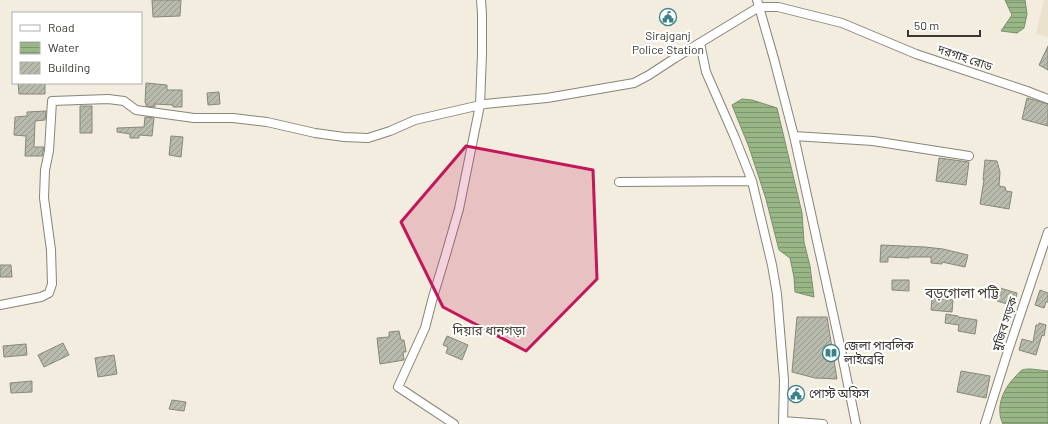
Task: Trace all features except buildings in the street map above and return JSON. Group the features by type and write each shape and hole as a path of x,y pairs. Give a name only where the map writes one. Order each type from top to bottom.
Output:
{"street":[{"path":"454,424 398,387 425,328 459,209 480,105 482,14 480,0"},
{"path":"0,305 41,297 49,293 52,284 44,198 45,170 49,151 52,101 108,99 124,101 136,110 194,118 233,118 267,122 315,133 344,137 368,138 390,131 415,120 480,105 547,98 634,83 700,43 758,4 794,136 856,424"},
{"name":"দরগাহ রোড","path":"758,4 778,7 842,23 916,54 1048,99"},
{"path":"700,43 706,72 736,138 752,181 772,265 777,294 784,380 783,422 823,424"},
{"path":"794,136 873,141 969,156"},
{"path":"619,182 752,181"},
{"name":"মুজিব সড়ক","path":"985,424 1048,232"}],"highlighted area":[{"path":"466,146 593,170 597,279 526,351 443,307 401,222"}],"shaded area":[{"path":"1044,0 1048,0 1048,37 1036,34"}],"water":[{"path":"1005,0 1025,0 1027,14 1024,28 1017,33 1001,31 1012,15"},
{"path":"742,99 752,100 777,108 802,213 804,242 810,266 814,297 795,292 790,258 779,250 766,199 749,147 732,105"},
{"path":"1031,369 1048,371 1048,424 1003,424 1000,405 1007,387 1022,370"}],"place":[{"name":"Sirajganj Police Station","path":"668,17"},
{"name":"জেলা পাবলিক লাইব্রেরি","path":"831,353"},
{"name":"পোস্ট অফিস","path":"796,394"}],"district":[{"name":"বড়গোলা পট্টি","path":"962,293"},
{"name":"দিয়ার ধানগড়া","path":"489,330"}]}
